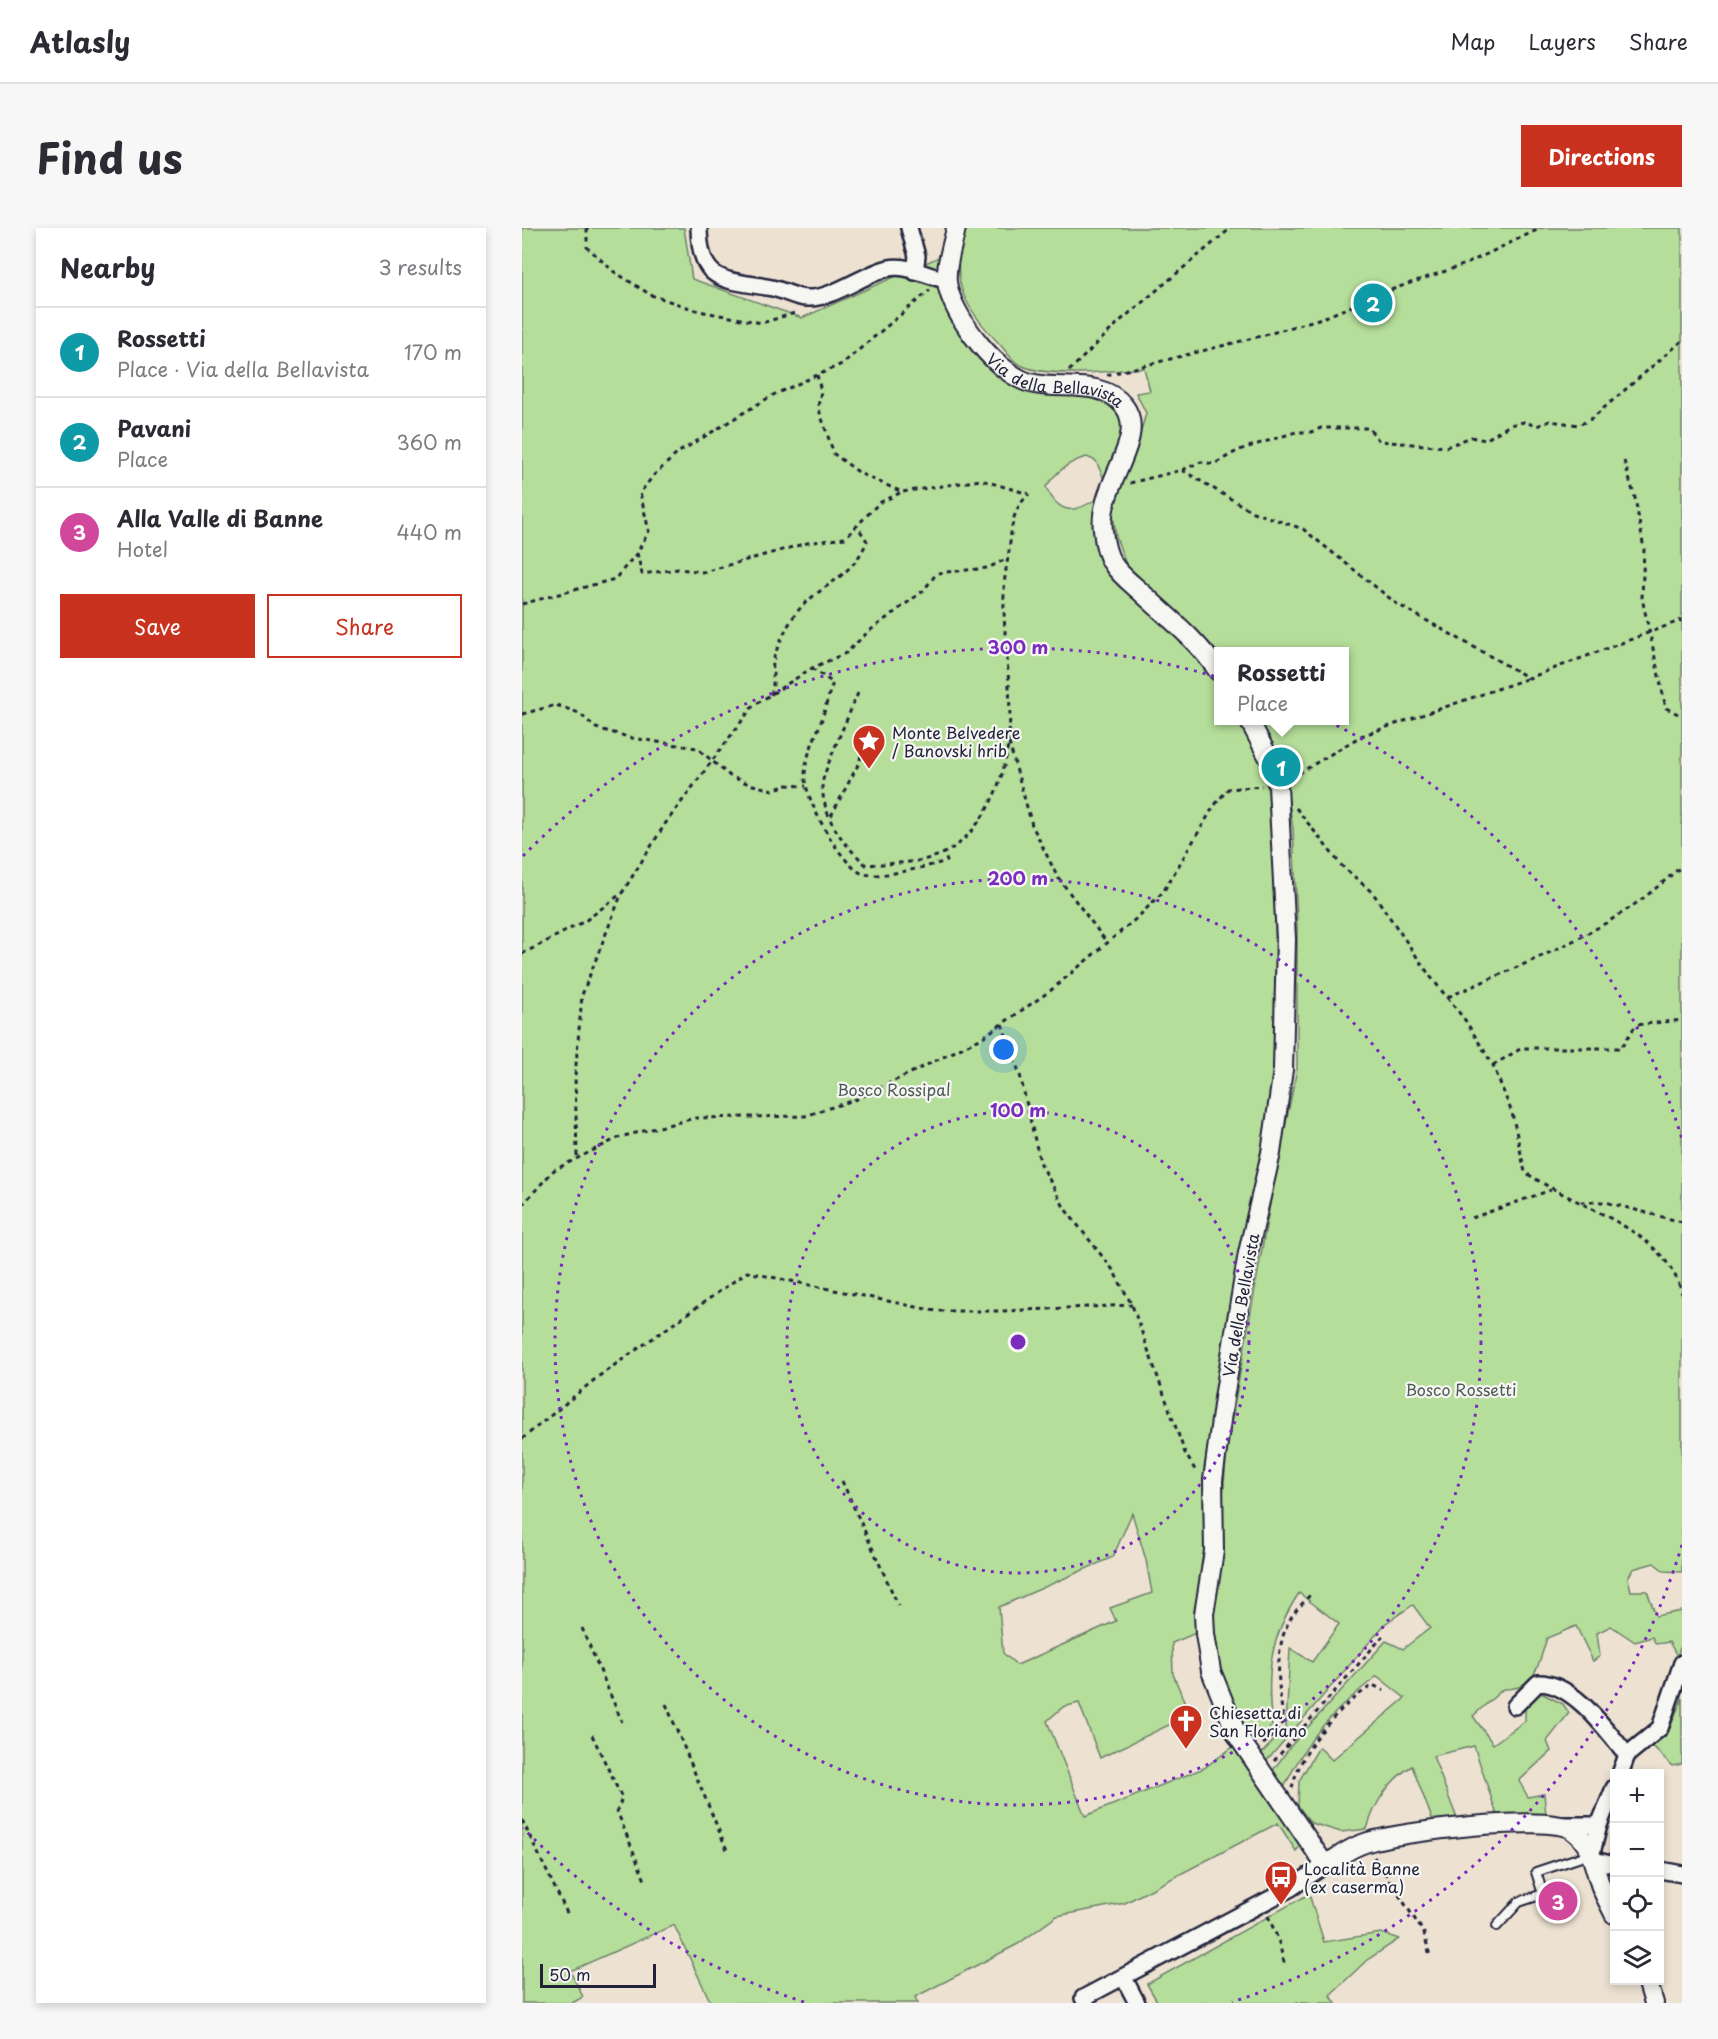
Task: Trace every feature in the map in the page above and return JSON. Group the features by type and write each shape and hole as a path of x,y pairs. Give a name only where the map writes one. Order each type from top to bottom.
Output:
{"street":[{"path":"699,228 700,254 706,267 716,275 788,291 807,298 828,293 889,268 902,267 946,280 956,228"},
{"path":"909,228 917,256 915,272"},
{"name":"Via della Bellavista","path":"946,280 955,305 975,336 988,354 1007,371 1032,384 1092,388 1110,393 1124,405 1132,422 1129,445 1108,488 1103,505 1102,527 1112,564 1195,643 1214,666"},
{"name":"Via della Bellavista","path":"1252,725 1272,764 1278,786 1286,939 1283,1070 1271,1153 1248,1253 1224,1398 1213,1480 1214,1551 1204,1614 1207,1653 1225,1709 1250,1755 1325,1865"},
{"path":"1622,1769 1627,1755 1660,1728 1682,1663"},
{"path":"1515,1706 1538,1683 1548,1683 1562,1690 1592,1713 1627,1755"},
{"path":"1593,1857 1599,1825 1610,1798"},
{"path":"1085,2000 1261,1904 1364,1843 1388,1837 1526,1822 1599,1825"},
{"path":"1565,1824 1581,1837 1593,1857 1599,1882 1610,1905"},
{"path":"1593,1857 1610,1863"},
{"path":"1664,1871 1682,1874"},
{"path":"1124,1978 1137,2003"},
{"path":"1649,1985 1654,2003"}],"lane":[{"path":"1497,1926 1519,1902 1543,1894 1536,1872 1593,1857"}],"path":[{"path":"587,228 587,246 613,272 651,296 699,311 762,323 804,310"},
{"path":"1071,386 1069,371 1085,354 1231,228"},
{"path":"1092,388 1107,375 1123,369 1265,335 1325,317 1396,288 1466,264 1541,228"},
{"path":"522,604 615,579 637,553 649,531 640,493 653,476 679,452 773,395 842,364 927,292 946,280"},
{"path":"1108,488 1182,470 1201,462 1214,464 1239,450 1296,432 1311,432 1321,428 1369,428 1379,441 1446,447 1471,437 1485,440 1510,425 1524,422 1537,426 1550,421 1579,425 1610,404 1682,341"},
{"path":"817,375 820,391 818,407 834,454 861,474 902,492"},
{"path":"1624,461 1635,498 1644,549 1642,598 1666,708 1682,716"},
{"path":"1182,470 1253,512 1303,529 1397,604 1529,678"},
{"path":"637,553 642,574 678,569 704,572 798,546 845,538 879,503 902,492 981,480 1029,494 1017,505 1004,592 1011,682 1009,741 995,796 978,825 961,843 944,854 929,859 866,865 840,841 830,817 822,783 858,693"},
{"path":"771,695 775,681 773,662 786,628 808,599 860,558 867,541 857,526"},
{"path":"577,1156 574,1076 582,994 622,893 655,839 753,706 812,668 846,653 868,632 923,591 937,573 988,568 1008,558"},
{"path":"522,1205 554,1170 577,1156 620,1137 695,1118 805,1116 857,1099 921,1070 980,1039 1050,991 1108,944 1163,892 1214,806 1228,789 1278,786 1361,736 1529,678 1682,620"},
{"path":"812,668 833,683 806,767 806,786 838,854 861,873 874,876 928,867 947,861 944,854"},
{"path":"522,714 556,705 579,713 596,728 632,738 697,748 730,776 749,784 773,790 786,785 806,786"},
{"path":"830,817 860,761 863,736"},
{"path":"1009,741 1032,825 1058,876 1108,944"},
{"path":"1278,786 1341,865 1373,893 1430,976 1448,997 1493,1065 1512,1113 1525,1172 1551,1190 1614,1220 1656,1248 1678,1275 1682,1294"},
{"path":"1448,997 1519,968 1582,935 1645,897 1682,866"},
{"path":"522,954 585,921 622,893"},
{"path":"1493,1065 1522,1048 1621,1048 1636,1025 1682,1020"},
{"path":"1002,1024 1020,1075 1040,1162 1065,1209 1113,1270 1132,1305 1185,1453 1213,1500"},
{"path":"1472,1218 1551,1190"},
{"path":"1579,1202 1605,1202 1682,1221"},
{"path":"522,1439 599,1376 747,1272 936,1311 1004,1311 1132,1305"},
{"path":"842,1481 898,1605"},
{"path":"1250,1755 1276,1734 1284,1721 1279,1682 1283,1634 1292,1616 1310,1595"},
{"path":"582,1628 622,1722"},
{"path":"1263,1774 1310,1717 1383,1636"},
{"path":"1291,1813 1295,1776 1323,1731 1365,1690 1373,1685 1384,1691"},
{"path":"666,1704 727,1850"},
{"path":"592,1735 622,1798 617,1810 646,1883"},
{"path":"522,1820 569,1917"},
{"path":"1364,1843 1424,1933 1430,1956"},
{"path":"1261,1904 1278,1939 1285,1966"}],"green space":[{"name":"Bosco Rossipal","path":"522,228 684,228 692,279 802,318 939,257 942,289 996,373 1108,399 1117,410 1122,420 1123,439 1105,481 1096,461 1087,457 1064,468 1046,487 1056,503 1068,509 1082,507 1098,498 1112,575 1198,659 1214,681 1214,725 1242,725 1256,752 1272,796 1278,1063 1230,1309 1204,1469 1206,1527 1196,1633 1172,1643 1173,1674 1190,1715 1100,1758 1079,1703 1063,1707 1047,1721 1085,1816 1204,1768 1234,1746 1303,1843 1296,1851 1278,1823 1125,1903 1057,1916 1018,1944 915,1997 918,2003 711,2003 674,1925 570,1971 583,1997 572,2003 522,2003","holes":["1132,1513 1146,1560 1152,1593 1110,1608 1116,1621 1017,1665 1003,1653 999,1607 1113,1557"]},
{"name":"Bosco Rossetti","path":"963,228 1682,228 1682,1572 1664,1571 1654,1563 1633,1569 1628,1578 1631,1591 1647,1591 1656,1616 1682,1611 1682,1643 1677,1656 1669,1642 1656,1644 1652,1637 1635,1642 1611,1626 1597,1633 1600,1656 1593,1661 1576,1626 1547,1638 1538,1666 1529,1680 1523,1685 1503,1689 1473,1716 1493,1744 1525,1721 1525,1708 1541,1693 1563,1704 1569,1713 1547,1741 1551,1751 1519,1781 1528,1797 1544,1794 1546,1815 1497,1815 1474,1746 1433,1756 1458,1821 1434,1824 1412,1766 1396,1778 1384,1793 1367,1829 1341,1832 1311,1823 1298,1806 1299,1781 1319,1747 1332,1760 1405,1698 1377,1676 1333,1714 1322,1727 1301,1756 1282,1792 1271,1773 1290,1747 1386,1641 1403,1649 1430,1628 1413,1605 1386,1623 1264,1764 1261,1754 1286,1728 1290,1648 1312,1662 1339,1624 1299,1593 1281,1626 1272,1657 1269,1689 1272,1726 1249,1745 1218,1672 1207,1623 1219,1547 1227,1446 1275,1176 1297,1069 1297,920 1293,829 1287,789 1276,753 1263,725 1349,725 1349,647 1214,647 1214,649 1197,630 1153,593 1127,567 1116,537 1112,505 1115,489 1140,435 1146,413 1136,393 1150,391 1144,368 1061,373 1029,368 1017,363 973,313 966,301 959,276"},
{"path":"1682,1698 1682,1764 1672,1766 1650,1743 1670,1728"},
{"path":"1309,1894 1324,1942 1381,1933 1399,1939 1367,1960 1330,1995 1336,2003 1158,2003 1147,1984"}],"place":[{"name":"Pavani","path":"1373,303"},
{"name":"Rossetti","path":"1281,767"},
{"name":"Monte Belvedere / Banovski hrib","path":"869,770"},
{"name":"Chiesetta di San Floriano","path":"1186,1750"},
{"name":"Alla Valle di Banne","path":"1558,1901"},
{"name":"Località Banne (ex caserma)","path":"1281,1906"}]}
